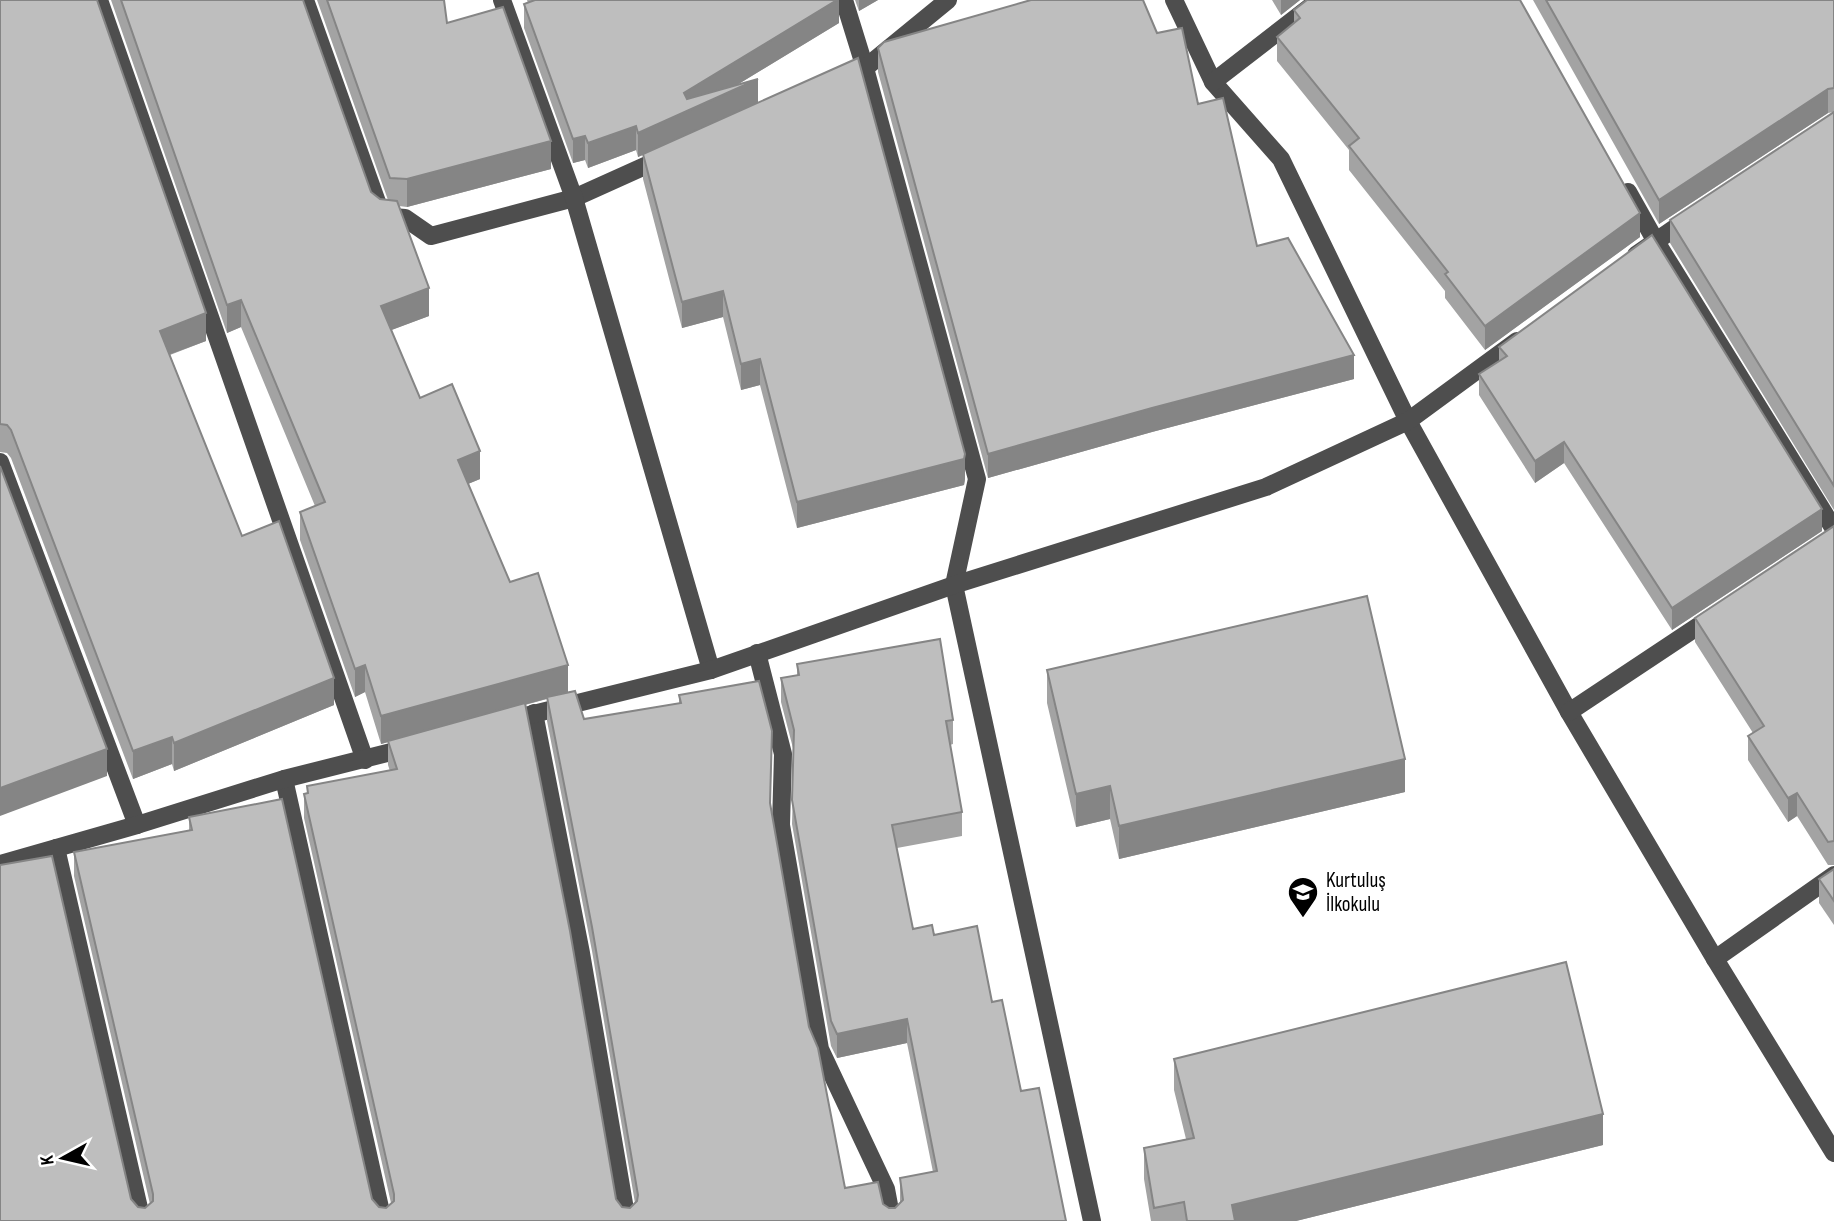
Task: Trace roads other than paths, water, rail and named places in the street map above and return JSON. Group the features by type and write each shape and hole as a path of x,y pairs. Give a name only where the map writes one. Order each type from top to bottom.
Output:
{"street":[{"path":"99,0 365,760"},
{"path":"305,0 382,216 405,218 431,236 574,198 675,153"},
{"path":"502,0 574,198 711,670"},
{"path":"844,0 977,479 954,585 1092,1221"},
{"path":"840,79 865,68 948,0"},
{"path":"1174,0 1213,82 1282,159 1408,421 1569,712 1834,1153"},
{"path":"1213,82 1320,0"},
{"path":"1622,180 1830,536"},
{"path":"1622,265 1710,204"},
{"path":"482,727 711,670 954,585 1266,487 1408,421 1532,331"},
{"path":"0,462 137,825"},
{"path":"1569,712 1730,605"},
{"path":"757,653 783,754 781,825 820,1049 886,1189 892,1221"},
{"path":"534,713 581,953 626,1221"},
{"path":"0,864 284,779 430,742"},
{"path":"284,779 383,1221"},
{"path":"57,848 142,1221"},
{"path":"1715,959 1834,874"}],"place":[{"name":"Kurtuluş İlkokulu","path":"1303,919"}]}
